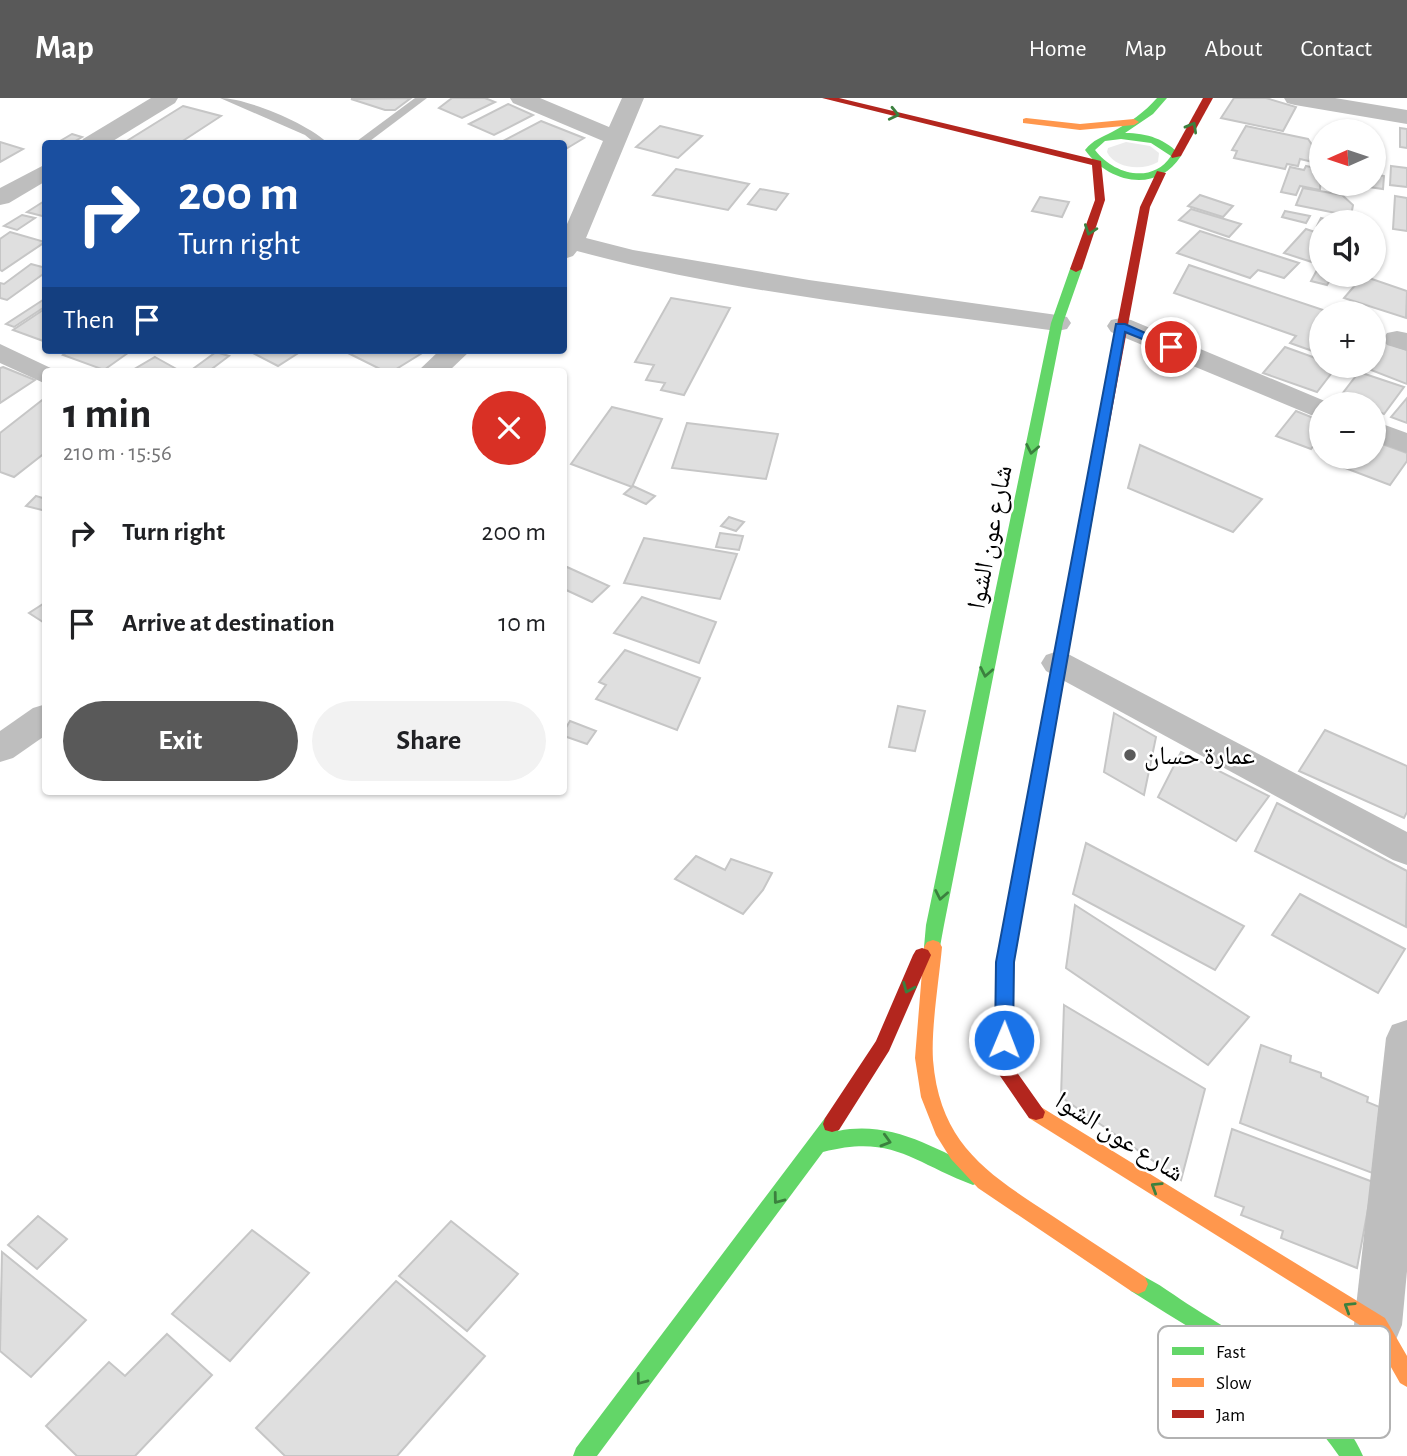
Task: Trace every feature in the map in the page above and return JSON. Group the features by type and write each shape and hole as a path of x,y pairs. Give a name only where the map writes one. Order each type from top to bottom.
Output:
{"main road":[{"path":"827,98 1051,150 1127,175 1161,173"},
{"path":"1097,163 1090,150 1101,139 1112,136 1150,112 1162,98"},
{"path":"1009,118 1062,129 1151,139 1163,143 1176,156 1208,98"},
{"path":"1062,129 1092,129 1134,122"},
{"path":"1051,150 1079,168 1099,190"},
{"name":"شارع عون الشوا","path":"1176,156 1176,163 1171,169 1161,173 1145,207 1058,663 1005,962 1004,1040 1007,1073 1031,1110 1378,1325"},
{"name":"شارع عون الشوا","path":"985,1182 958,1153 943,1129 930,1097 924,1058 935,925 1057,323 1100,200 1097,163"},
{"name":"شارع عون الشوا","path":"584,1456 819,1144 883,1045 935,925"},
{"name":"شارع عون الشوا","path":"819,1144 873,1137 912,1148 985,1182 1201,1326"},
{"name":"شارع عون الشوا","path":"1390,1347 1407,1377"},
{"name":"شارع عون الشوا","path":"1342,1438 1352,1456"}],"street":[{"path":"98,140 167,98"},
{"path":"521,98 616,138"},
{"path":"567,243 633,98"},
{"path":"1295,98 1407,117"},
{"path":"0,198 42,173"},
{"path":"567,245 809,288 1057,323"},
{"path":"1121,326 1309,404"},
{"path":"0,352 42,374"},
{"path":"436,368 452,354"},
{"path":"1386,435 1407,444"},
{"path":"1058,663 1407,850"},
{"path":"0,749 42,720"},
{"path":"1378,1325 1407,1038"}],"lane":[{"path":"225,98 318,140"},
{"path":"364,140 422,98"}],"shaded area":[{"path":"1126,142 1150,146 1159,153 1158,162 1145,167 1130,167 1116,162 1107,152 1108,148"}],"building":[{"path":"411,98 395,110 385,110 351,99"},
{"path":"452,98 485,98 495,102 462,118 439,108"},
{"path":"1234,98 1266,98 1296,107 1283,131 1221,118"},
{"path":"508,104 533,115 494,135 469,124"},
{"path":"183,106 221,116 184,140 128,140"},
{"path":"541,121 584,138 567,148 567,140 505,140"},
{"path":"660,126 702,136 678,158 636,147"},
{"path":"1246,126 1308,139 1309,161 1300,159 1298,166 1287,164 1285,169 1234,158 1237,151 1232,150"},
{"path":"1400,128 1407,129 1407,148 1400,147"},
{"path":"72,134 82,137 77,140 62,140"},
{"path":"0,142 23,149 0,162"},
{"path":"1306,166 1309,167 1309,188 1300,186 1296,195 1281,192 1290,167 1304,170"},
{"path":"1391,166 1407,168 1407,187 1390,185"},
{"path":"676,169 749,184 728,210 653,195"},
{"path":"1303,188 1309,189 1309,196 1343,196 1353,205 1352,210 1321,210 1296,205"},
{"path":"760,189 788,194 776,210 748,204"},
{"path":"1200,195 1233,206 1223,217 1188,206"},
{"path":"1395,196 1407,198 1407,231 1393,229"},
{"path":"1040,197 1069,202 1062,217 1032,211"},
{"path":"42,203 42,216 27,212"},
{"path":"1191,209 1241,224 1229,237 1179,220"},
{"path":"1285,211 1309,216 1306,223 1282,217"},
{"path":"22,215 35,218 17,230 4,226"},
{"path":"1306,229 1309,230 1309,261 1284,253"},
{"path":"1200,231 1299,263 1284,278 1258,270 1250,278 1177,253"},
{"path":"10,232 42,241 42,244 2,271 0,239"},
{"path":"31,264 42,267 42,275 7,300 0,298 0,283 4,284"},
{"path":"1189,265 1309,305 1309,350 1290,343 1296,336 1174,293"},
{"path":"1386,284 1407,291 1406,318 1386,312 1386,301 1353,301 1344,298 1354,287 1386,287"},
{"path":"671,298 730,308 684,395 661,390 665,383 646,380 654,365 635,362"},
{"path":"42,301 42,309 14,327 6,324"},
{"path":"42,311 42,341 13,330"},
{"path":"1386,342 1407,350 1407,384 1386,376"},
{"path":"1285,347 1309,356 1309,378 1328,378 1317,392 1263,373"},
{"path":"126,354 107,368 99,368 63,355"},
{"path":"213,354 229,356 213,368 194,368"},
{"path":"255,354 297,354 278,366"},
{"path":"350,354 421,354 398,368 378,368"},
{"path":"155,357 175,368 136,368"},
{"path":"0,368 35,380 0,403"},
{"path":"1354,378 1377,378 1404,387 1386,411 1386,392 1344,392"},
{"path":"1407,398 1407,423 1391,417"},
{"path":"42,400 42,455 14,477 0,472 0,433"},
{"path":"612,407 662,419 632,487 571,464"},
{"path":"1296,411 1309,416 1309,448 1276,436"},
{"path":"687,423 778,434 766,479 672,468"},
{"path":"1140,445 1262,499 1233,532 1128,488"},
{"path":"1386,445 1407,453 1407,461 1390,485 1348,469 1386,469"},
{"path":"633,486 655,496 646,504 624,494"},
{"path":"36,496 42,498 42,510 26,506"},
{"path":"729,517 744,522 736,531 721,526"},
{"path":"720,533 743,536 739,550 716,547"},
{"path":"644,538 737,554 720,599 624,583"},
{"path":"567,567 609,586 592,602 567,590"},
{"path":"642,597 716,622 699,663 614,633"},
{"path":"42,605 42,621 29,613"},
{"path":"625,650 700,678 677,730 596,699 606,685 599,682"},
{"path":"898,706 925,711 915,751 889,747"},
{"name":"عمارة حسان","path":"1114,713 1156,737 1144,795 1104,772"},
{"path":"570,721 596,731 587,744 567,737"},
{"path":"1325,730 1407,766 1407,812 1404,818 1299,771"},
{"path":"1181,752 1269,796 1236,841 1158,797"},
{"path":"1277,803 1407,871 1406,927 1255,851"},
{"path":"1086,843 1244,926 1215,970 1073,894"},
{"path":"696,856 725,870 731,859 772,873 763,890 743,914 675,879"},
{"path":"1300,894 1405,949 1378,993 1272,935"},
{"path":"1075,905 1249,1017 1208,1065 1066,968"},
{"path":"1064,1005 1205,1089 1181,1180 1061,1097"},
{"path":"1261,1045 1291,1056 1290,1062 1321,1073 1321,1077 1368,1097 1367,1102 1387,1110 1375,1174 1240,1123"},
{"path":"1232,1129 1373,1182 1357,1268 1281,1238 1283,1231 1241,1215 1244,1207 1215,1196"},
{"path":"38,1216 67,1239 37,1269 8,1245"},
{"path":"451,1221 518,1274 467,1331 399,1276"},
{"path":"252,1230 309,1273 230,1361 172,1314"},
{"path":"2,1252 86,1320 31,1377 0,1351"},
{"path":"396,1281 485,1356 397,1456 285,1456 256,1428"},
{"path":"167,1334 212,1375 135,1456 77,1456 46,1426 109,1362 125,1376"}],"traffic: fast":[{"path":"1113,136 1150,112 1162,98"},
{"path":"1112,136 1147,138 1176,156 1169,167 1159,173 1147,176 1120,173 1097,160 1090,150 1101,139 1112,136"},
{"path":"933,947 935,925 1057,323 1076,269"},
{"path":"1037,787 1100,443"},
{"path":"584,1456 832,1124"},
{"path":"819,1144 856,1136 882,1138 922,1151 973,1176"},
{"path":"1138,1284 1203,1326"},
{"path":"1340,1438 1352,1456"}],"traffic: slow":[{"path":"1026,121 1080,127 1134,122"},
{"path":"933,947 924,1058 930,1097 943,1129 958,1153 985,1182 1138,1284"},
{"path":"1036,1112 1379,1326"},
{"path":"1390,1346 1407,1376"}],"traffic: jam":[{"path":"827,98 1097,163 1100,200 1076,269"},
{"path":"1176,156 1208,98"},
{"path":"1100,443 1145,207 1161,173"},
{"path":"1036,1112 1007,1073 1004,1040 1005,962 1037,787"},
{"path":"832,1124 883,1045 922,955"}],"place":[{"name":"عمارة حسان","path":"1130,755"}],"route":[{"path":"1004,1040 1005,962 1121,326 1171,347"}]}
